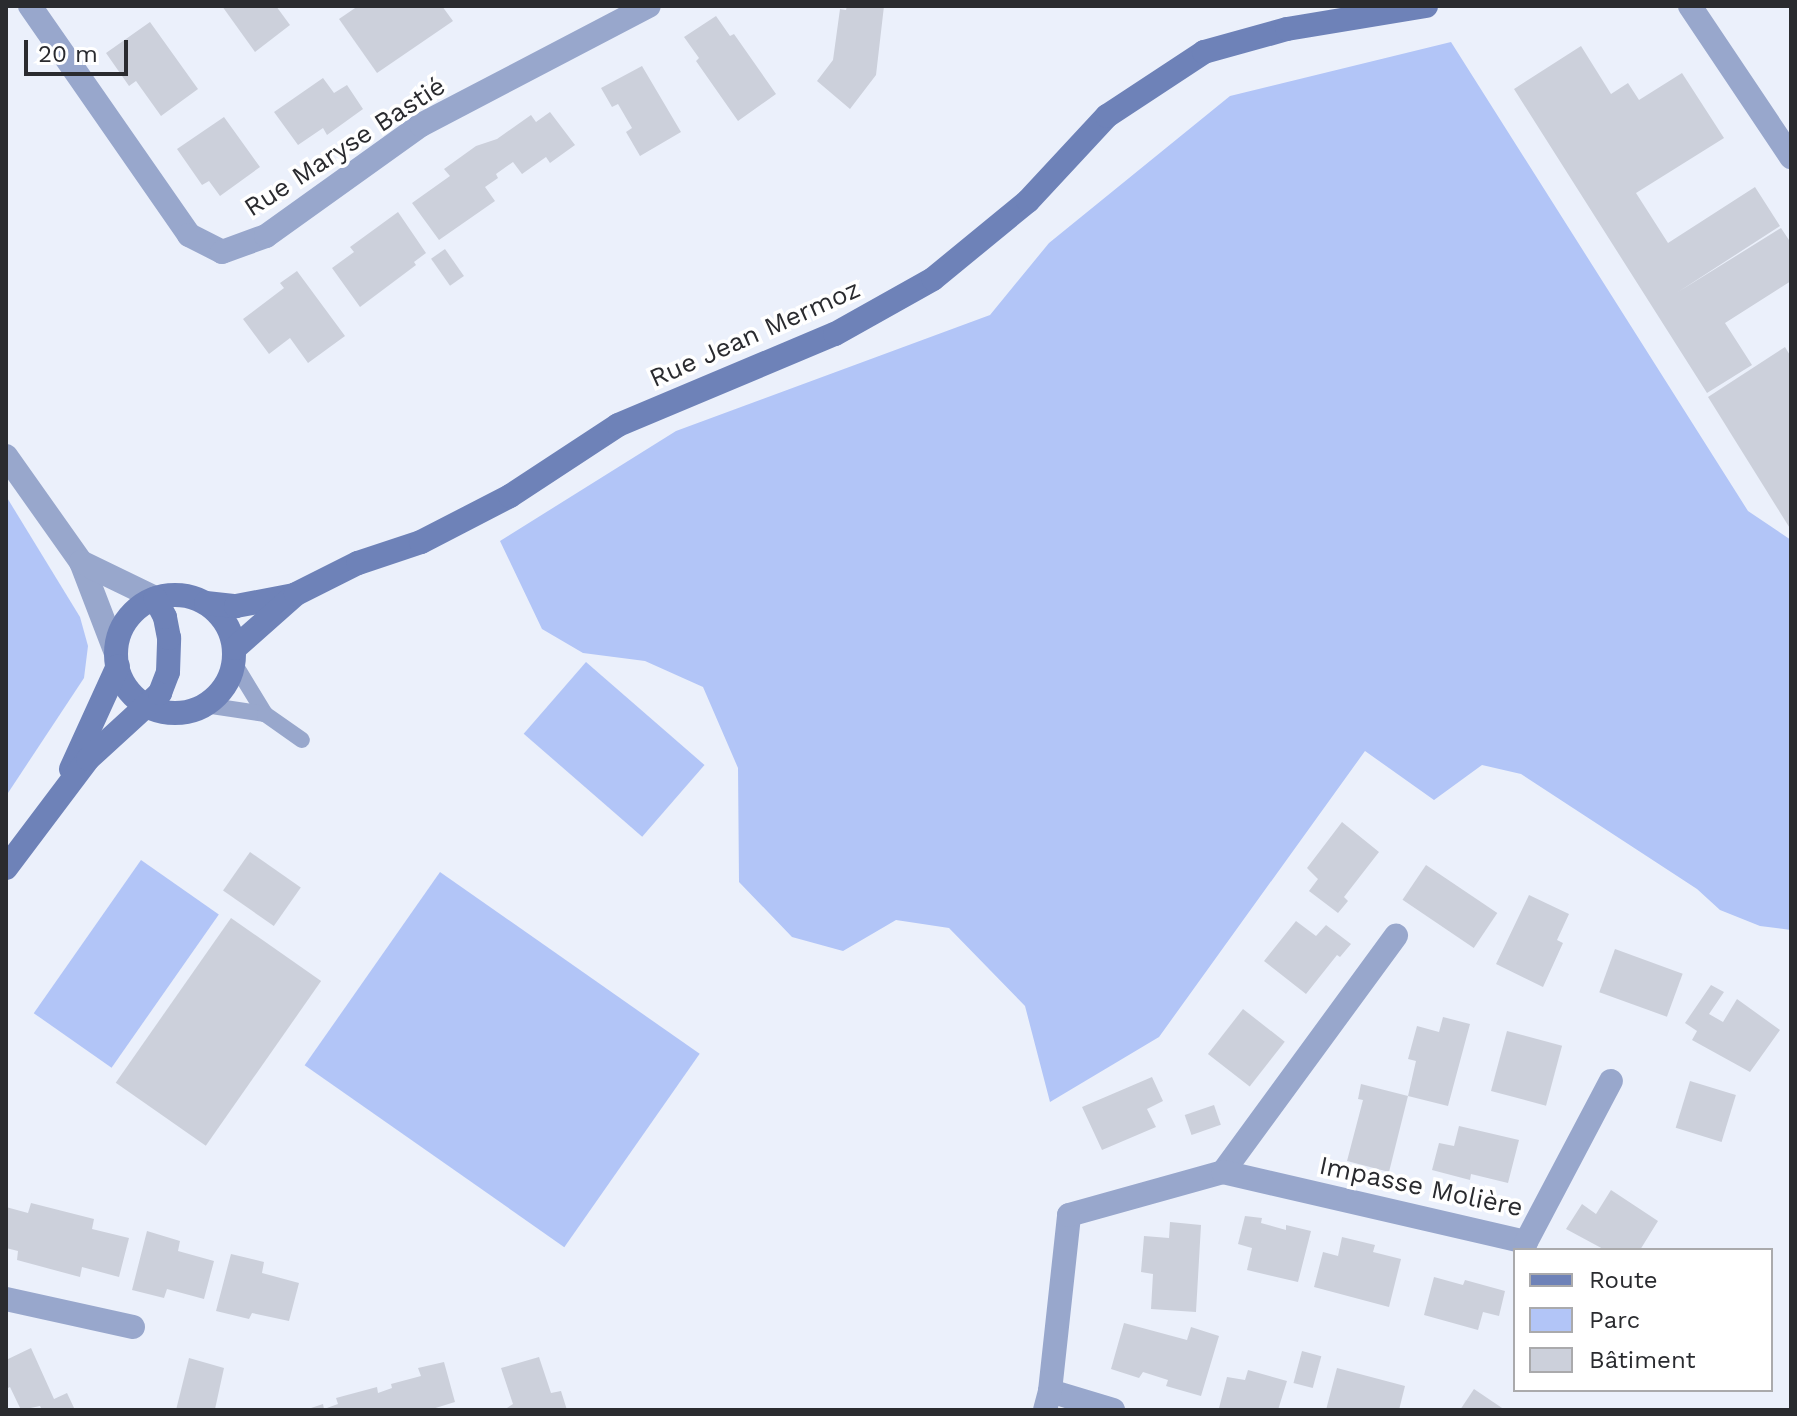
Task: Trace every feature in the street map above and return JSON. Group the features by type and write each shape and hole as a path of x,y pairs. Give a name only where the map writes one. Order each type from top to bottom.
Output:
{"street":[{"name":"Rue Maryse Bastié","path":"30,6 189,235 222,252 266,236 421,125 649,6"},
{"name":"Rue Jean Mermoz","path":"155,598 190,596 206,603 236,606 296,594 358,563 421,542 510,496 618,425 835,334 933,279 1028,201 1107,116 1204,52 1287,29 1426,6"},
{"path":"1690,6 1791,157"},
{"path":"6,456 81,562 130,693 147,706 181,714 205,705"},
{"path":"6,868 88,759 160,693 168,672 169,638 165,617 155,598 81,562"},
{"name":"Rue Jean Mermoz","path":"205,705 225,687 234,656 296,594"},
{"path":"61,793 117,659 127,619 155,598"},
{"path":"206,603 229,628 234,656"},
{"path":"1223,1172 1396,936"},
{"name":"Impasse Molière","path":"1047,1401 1069,1215 1223,1172 1526,1242 1611,1081"},
{"path":"6,1299 133,1327"},
{"path":"1047,1401 1113,1410"}],"lane":[{"path":"234,656 265,714"},
{"path":"205,705 265,714 302,740"}],"green space":[{"path":"1451,42 1748,511 1791,540 1791,930 1760,926 1720,910 1697,889 1521,774 1482,765 1434,800 1365,751 1159,1037 1050,1102 1025,1006 949,928 896,920 843,951 792,937 739,882 738,768 703,687 645,661 583,653 542,629 500,541 676,431 990,315 1049,243 1230,96"},
{"path":"6,496 80,617 88,646 84,678 6,796"},
{"path":"586,662 704,765 642,837 524,734"},
{"path":"141,860 219,914 112,1068 34,1013"},
{"path":"440,872 700,1054 564,1247 305,1065"}],"building":[{"path":"222,6 276,6 290,25 255,52"},
{"path":"358,6 442,6 453,21 377,73 339,19"},
{"path":"847,6 884,6 876,75 850,109 817,81 833,60 840,9 846,10"},
{"path":"716,16 730,36 734,34 776,94 738,121 696,61 699,58 684,37"},
{"path":"150,22 198,89 161,116 136,81 129,86 106,53"},
{"path":"1581,46 1611,94 1628,83 1639,100 1682,73 1724,138 1636,193 1668,243 1755,187 1780,226 1678,292 1781,228 1791,243 1791,281 1725,323 1752,365 1707,393 1514,89"},
{"path":"642,66 681,132 640,156 626,132 632,128 618,104 612,107 601,88"},
{"path":"323,78 334,93 347,85 363,109 327,135 323,128 298,145 274,112"},
{"path":"550,112 575,145 550,163 546,157 522,174 513,162 485,187 495,201 439,240 412,203 450,176 444,169 476,146 497,139 531,115 536,122"},
{"path":"224,117 260,167 220,196 209,181 202,185 177,149"},
{"path":"398,212 426,253 414,262 416,265 360,307 332,268 354,252 350,247"},
{"path":"445,249 464,276 450,286 431,259"},
{"path":"297,271 345,336 308,363 290,338 269,354 243,319 284,288 280,283"},
{"path":"1785,347 1791,357 1791,530 1708,397"},
{"path":"1342,822 1379,852 1344,897 1348,901 1338,913 1309,891 1318,879 1307,868"},
{"path":"250,852 301,888 274,926 223,891"},
{"path":"1426,865 1497,913 1474,948 1403,900"},
{"path":"1529,895 1569,914 1557,940 1563,943 1543,987 1496,964"},
{"path":"231,918 321,981 206,1146 116,1083"},
{"path":"1296,921 1316,936 1326,925 1351,944 1340,957 1337,955 1306,994 1264,961"},
{"path":"1615,949 1683,974 1667,1017 1599,992"},
{"path":"1711,985 1724,992 1709,1014 1723,1022 1737,999 1780,1030 1750,1072 1692,1040 1697,1031 1685,1023"},
{"path":"1243,1009 1285,1042 1250,1087 1208,1054"},
{"path":"1443,1017 1470,1024 1448,1106 1408,1096 1416,1061 1408,1059 1417,1026 1439,1032"},
{"path":"1507,1031 1562,1046 1546,1106 1491,1091"},
{"path":"1152,1077 1163,1101 1147,1109 1156,1127 1102,1150 1082,1107"},
{"path":"1690,1081 1736,1095 1722,1142 1676,1128"},
{"path":"1361,1084 1408,1096 1389,1172 1347,1161 1363,1100 1358,1099"},
{"path":"1214,1105 1221,1125 1192,1135 1185,1115"},
{"path":"1459,1126 1519,1140 1508,1183 1471,1174 1470,1180 1432,1170 1439,1143 1454,1146"},
{"path":"1611,1190 1658,1221 1641,1248 1601,1248 1566,1229 1582,1204 1596,1214"},
{"path":"31,1203 94,1219 92,1229 129,1238 119,1277 82,1267 80,1277 17,1260 18,1251 6,1248 6,1207 28,1213"},
{"path":"1245,1216 1262,1218 1261,1223 1286,1230 1286,1225 1311,1231 1298,1282 1247,1270 1252,1248 1238,1244"},
{"path":"1170,1222 1201,1225 1196,1312 1151,1309 1153,1274 1141,1272 1144,1236 1169,1238"},
{"path":"147,1231 180,1241 178,1251 214,1261 204,1299 167,1289 164,1298 132,1290"},
{"path":"1342,1237 1375,1245 1373,1252 1401,1259 1389,1307 1314,1287 1323,1252 1338,1256"},
{"path":"231,1254 264,1262 262,1273 299,1283 289,1321 252,1313 249,1319 216,1311"},
{"path":"1434,1277 1463,1285 1465,1280 1505,1291 1499,1316 1483,1312 1478,1330 1424,1315"},
{"path":"1124,1323 1187,1340 1191,1327 1219,1336 1201,1396 1166,1386 1168,1380 1143,1372 1139,1378 1111,1369"},
{"path":"31,1348 54,1399 67,1393 75,1410 42,1410 40,1406 21,1410 10,1387 6,1389 6,1360"},
{"path":"1302,1351 1321,1356 1313,1388 1293,1383"},
{"path":"539,1357 551,1393 561,1391 567,1410 504,1410 513,1404 501,1368"},
{"path":"189,1358 224,1368 215,1409 176,1410"},
{"path":"444,1362 455,1402 429,1410 305,1410 323,1404 324,1409 338,1404 336,1398 377,1387 378,1393 392,1388 391,1384 421,1376 418,1368"},
{"path":"1337,1368 1405,1386 1399,1410 1326,1410"},
{"path":"1248,1370 1287,1381 1278,1410 1219,1408 1227,1377 1245,1380"},
{"path":"1474,1389 1505,1410 1460,1410"}]}
